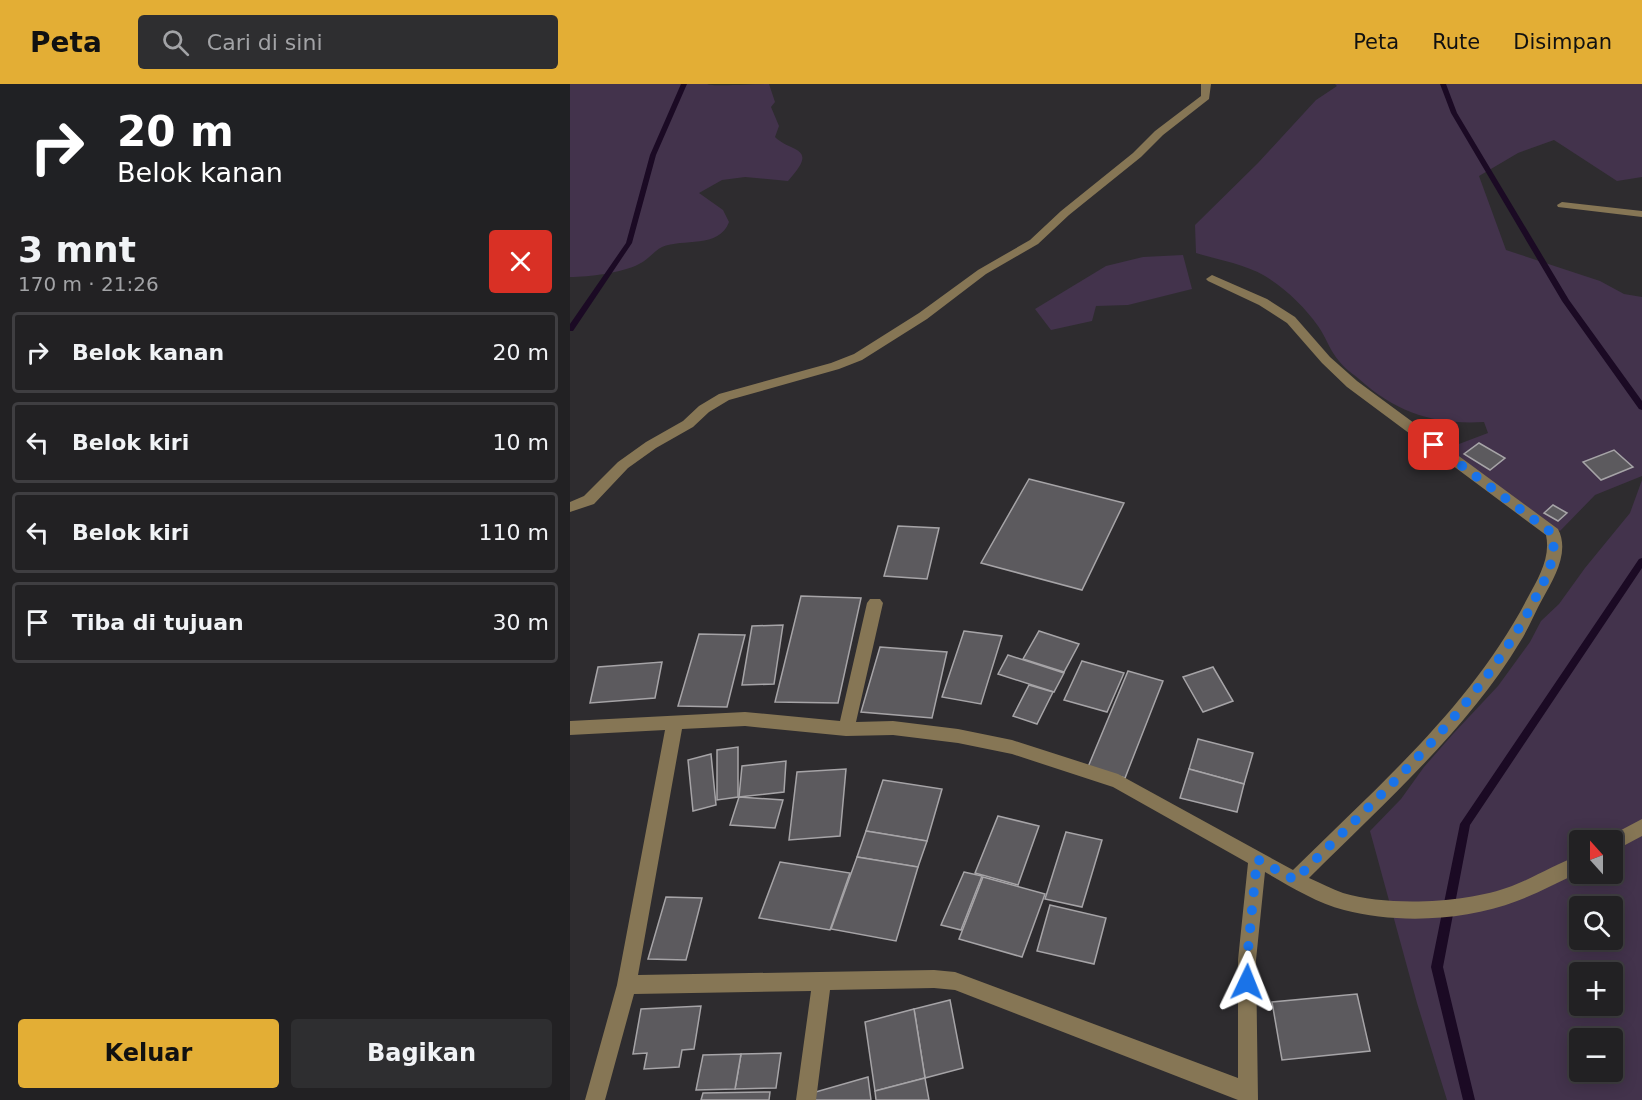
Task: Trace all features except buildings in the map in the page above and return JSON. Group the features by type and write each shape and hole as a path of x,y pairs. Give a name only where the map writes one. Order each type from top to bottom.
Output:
{"street":[{"path":"570,507 590,500 622,465 688,424 704,409 724,397 793,376 836,366 858,357 923,316 982,272 1034,242 1065,213 1206,97 1206,84"},
{"path":"1562,205 1642,214"},
{"path":"1212,279 1263,302 1292,320 1326,360 1352,384 1535,518 1552,533 1556,548 1548,574 1514,639 1471,698 1417,759 1295,880"},
{"path":"846,729 874,603"},
{"path":"570,728 745,719 846,729 893,728 958,736 1012,747 1062,761 1118,781 1295,880 1342,901 1378,908 1428,909 1473,905 1514,894 1569,868"},
{"path":"595,1100 627,985 675,722"},
{"path":"1623,838 1642,827"},
{"path":"627,985 934,979 955,981 1247,1096 1247,960 1257,859"},
{"path":"806,1100 822,981"}],"shaded area":[{"path":"570,84 769,84 775,102 771,107 779,126 775,137 799,152 802,162 788,181 745,177 722,180 699,193 723,210 729,222 717,236 700,241 670,244 662,247 642,262 624,270 570,277"},
{"path":"1335,84 1642,84 1642,177 1617,181 1554,140 1518,153 1479,176 1506,250 1600,281 1624,294 1642,297 1642,476 1595,495 1560,531 1451,456 1451,447 1488,433 1484,422 1433,419 1402,408 1388,400 1373,391 1343,366 1313,319 1280,286 1249,268 1196,253 1195,225 1258,163 1316,100 1337,86"},
{"path":"1183,255 1192,289 1128,305 1096,306 1092,321 1051,330 1035,309 1106,266 1143,257"},
{"path":"1642,480 1642,1100 1447,1100 1417,1003 1370,831 1401,799 1424,767 1498,686 1530,642 1541,621 1559,604 1630,513"}],"waterway":[{"path":"570,329 629,243 653,155 684,84"},
{"path":"1443,84 1454,113 1566,301 1642,407"},
{"path":"1469,1100 1437,967 1465,824 1642,561"}],"route":[{"path":"1247,982 1257,859 1295,880 1417,759 1471,698 1514,639 1548,574 1556,548 1552,533 1535,518 1434,445"}]}
